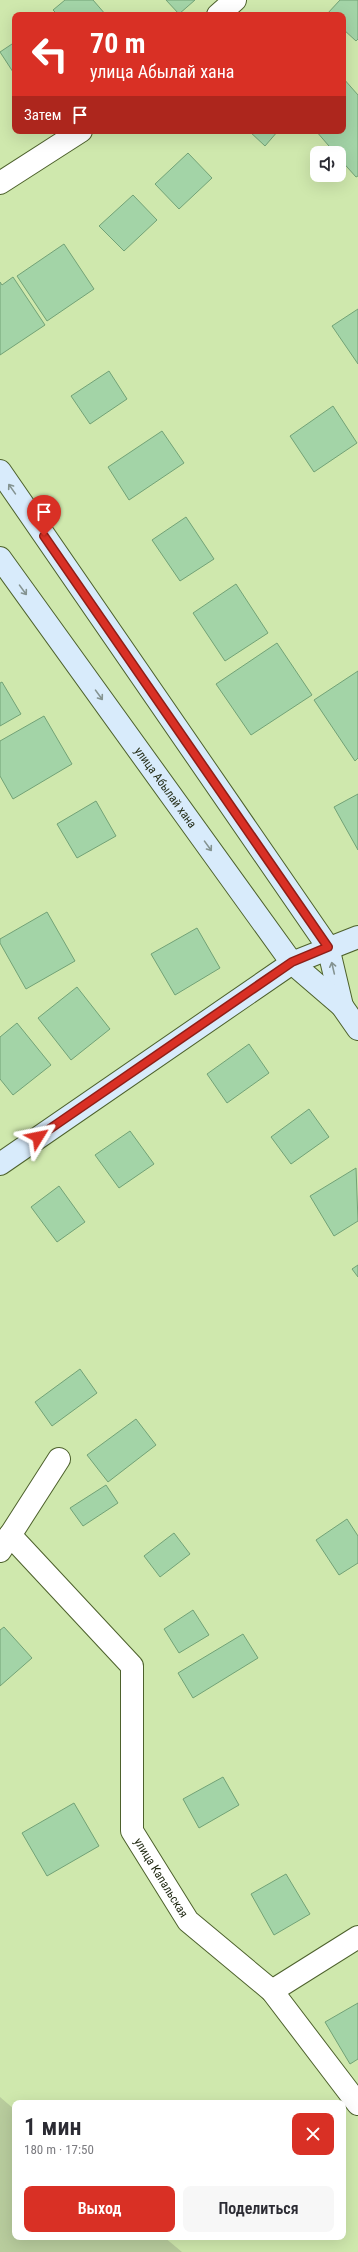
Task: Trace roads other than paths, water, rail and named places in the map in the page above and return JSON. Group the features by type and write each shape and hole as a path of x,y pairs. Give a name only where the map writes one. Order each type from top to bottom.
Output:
{"street":[{"path":"221,12 235,0"},
{"path":"0,182 77,134"},
{"name":"улица Абылай хана","path":"0,471 328,947 342,1006"},
{"name":"улица Абылай хана","path":"0,558 292,962 342,1006 358,1029"},
{"path":"0,1164 292,962 328,947 358,937"},
{"name":"улица Капальская","path":"59,1459 5,1543 132,1666 132,1831 188,1921 272,1991 358,2104"},
{"path":"272,1991 358,1937"}]}
